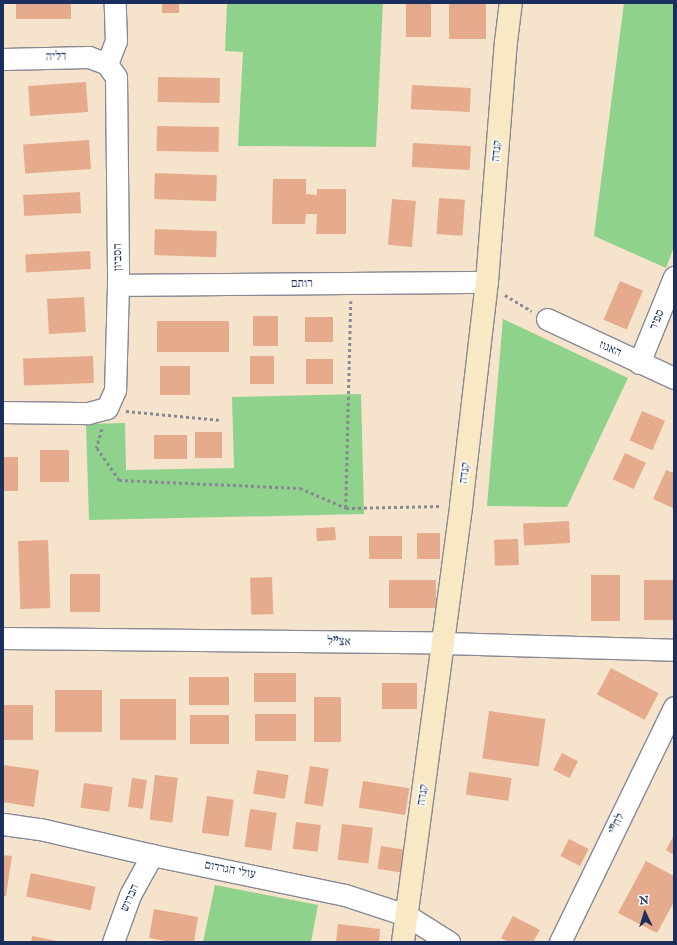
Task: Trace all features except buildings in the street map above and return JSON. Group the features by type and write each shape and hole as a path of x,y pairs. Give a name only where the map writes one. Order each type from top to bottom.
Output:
{"street":[{"path":"107,64 116,41 115,3"},
{"name":"קנדה","path":"403,942 444,643 487,282 506,42 511,3"},
{"name":"דליה","path":"3,59 89,56 107,64"},
{"name":"הסביון","path":"107,64 116,77 118,286 115,390 107,408"},
{"name":"ספיר","path":"639,363 674,277"},
{"name":"רותם","path":"118,286 487,282"},
{"name":"האגוז","path":"547,319 674,378"},
{"path":"3,412 88,413 107,408"},
{"name":"אצ\"ל","path":"3,638 444,643 674,650"},
{"name":"לח\"י","path":"560,942 674,707"},
{"name":"עולי הגרדום","path":"3,824 40,829 152,855 345,895 406,915 449,942"},
{"name":"הברוש","path":"113,942 130,895 152,855"}],"path":[{"path":"487,282 547,319"},
{"path":"346,508 351,284"},
{"path":"221,420 107,408 97,448 119,480 300,488 346,508 461,506"}],"green space":[{"path":"227,3 383,3 376,147 238,146 243,52 225,51"},
{"path":"624,3 674,3 674,247 666,268 594,236"},
{"path":"503,319 628,378 567,507 487,506"},
{"path":"361,394 364,514 89,520 86,424 125,423 126,470 234,468 232,397"},
{"path":"215,885 318,905 311,942 203,942"}]}
